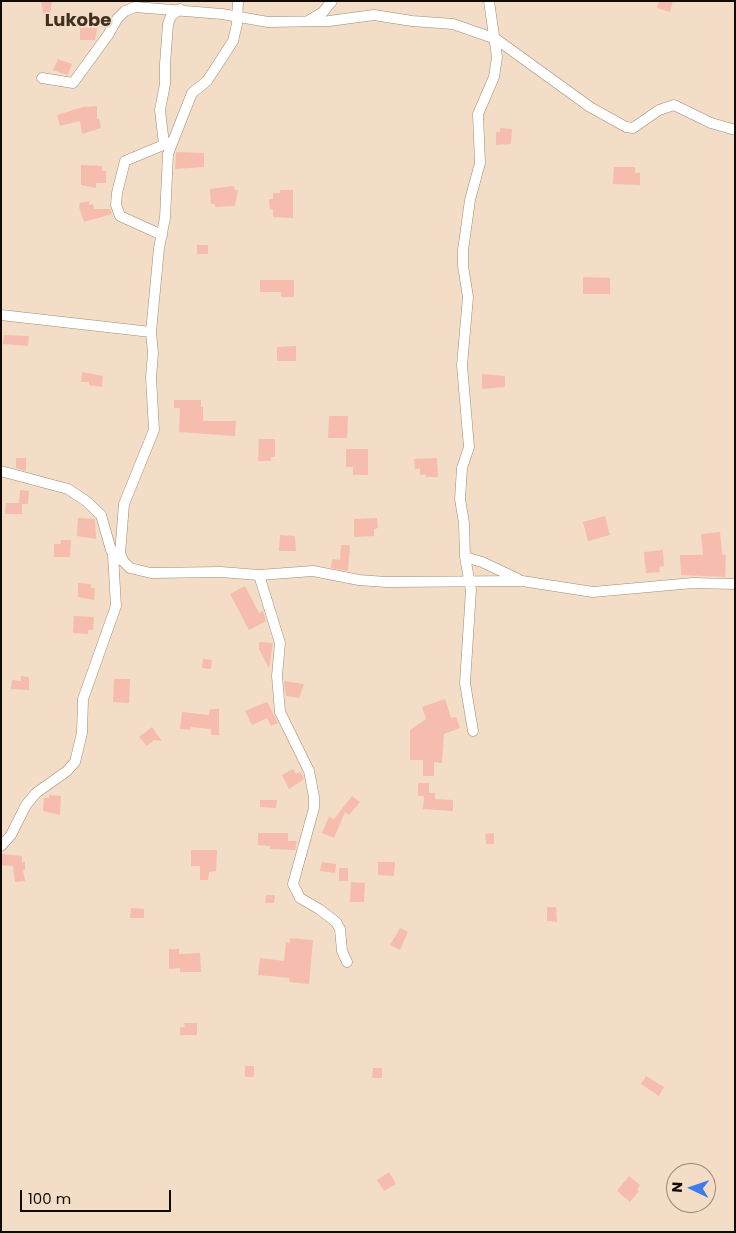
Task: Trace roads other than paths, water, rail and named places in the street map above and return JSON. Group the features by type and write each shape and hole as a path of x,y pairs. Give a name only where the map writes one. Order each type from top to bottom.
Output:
{"street":[{"path":"162,235 120,216 116,205 123,163 168,142 192,93 207,81 232,44 238,17 238,1"},
{"path":"308,21 324,12 332,1"},
{"path":"473,731 465,683 472,601 465,557 464,523 460,499 462,468 469,447 462,365 468,297 463,266 470,200 479,172 478,114 494,77 496,39 490,1"},
{"path":"42,78 67,84 73,83 108,35 117,19 131,8 140,6 180,9 268,22 348,20 374,15 412,21 453,24 496,39 590,107 626,128 639,124 658,110 670,105 682,108 711,124 735,130"},
{"path":"124,562 120,554 124,504 154,430 151,377 152,332 165,218 168,142 160,110 166,84 164,64 168,24 171,16 180,9"},
{"path":"1,315 152,332"},
{"path":"1,470 68,489 86,501 101,515 113,555 116,606 110,628 83,698 82,733 77,756 67,771 31,799 11,835 1,846"},
{"path":"113,555 130,568 151,573 221,572 259,575 313,571 359,580 386,582 522,581 593,592 693,583 735,584"},
{"path":"465,557 482,562 522,581"},
{"path":"259,575 280,643 276,676 280,712 309,771 314,797 314,808 293,884 300,898 336,922 340,929 342,951 347,962"}],"district":[{"name":"Lukobe","path":"78,21"}]}
